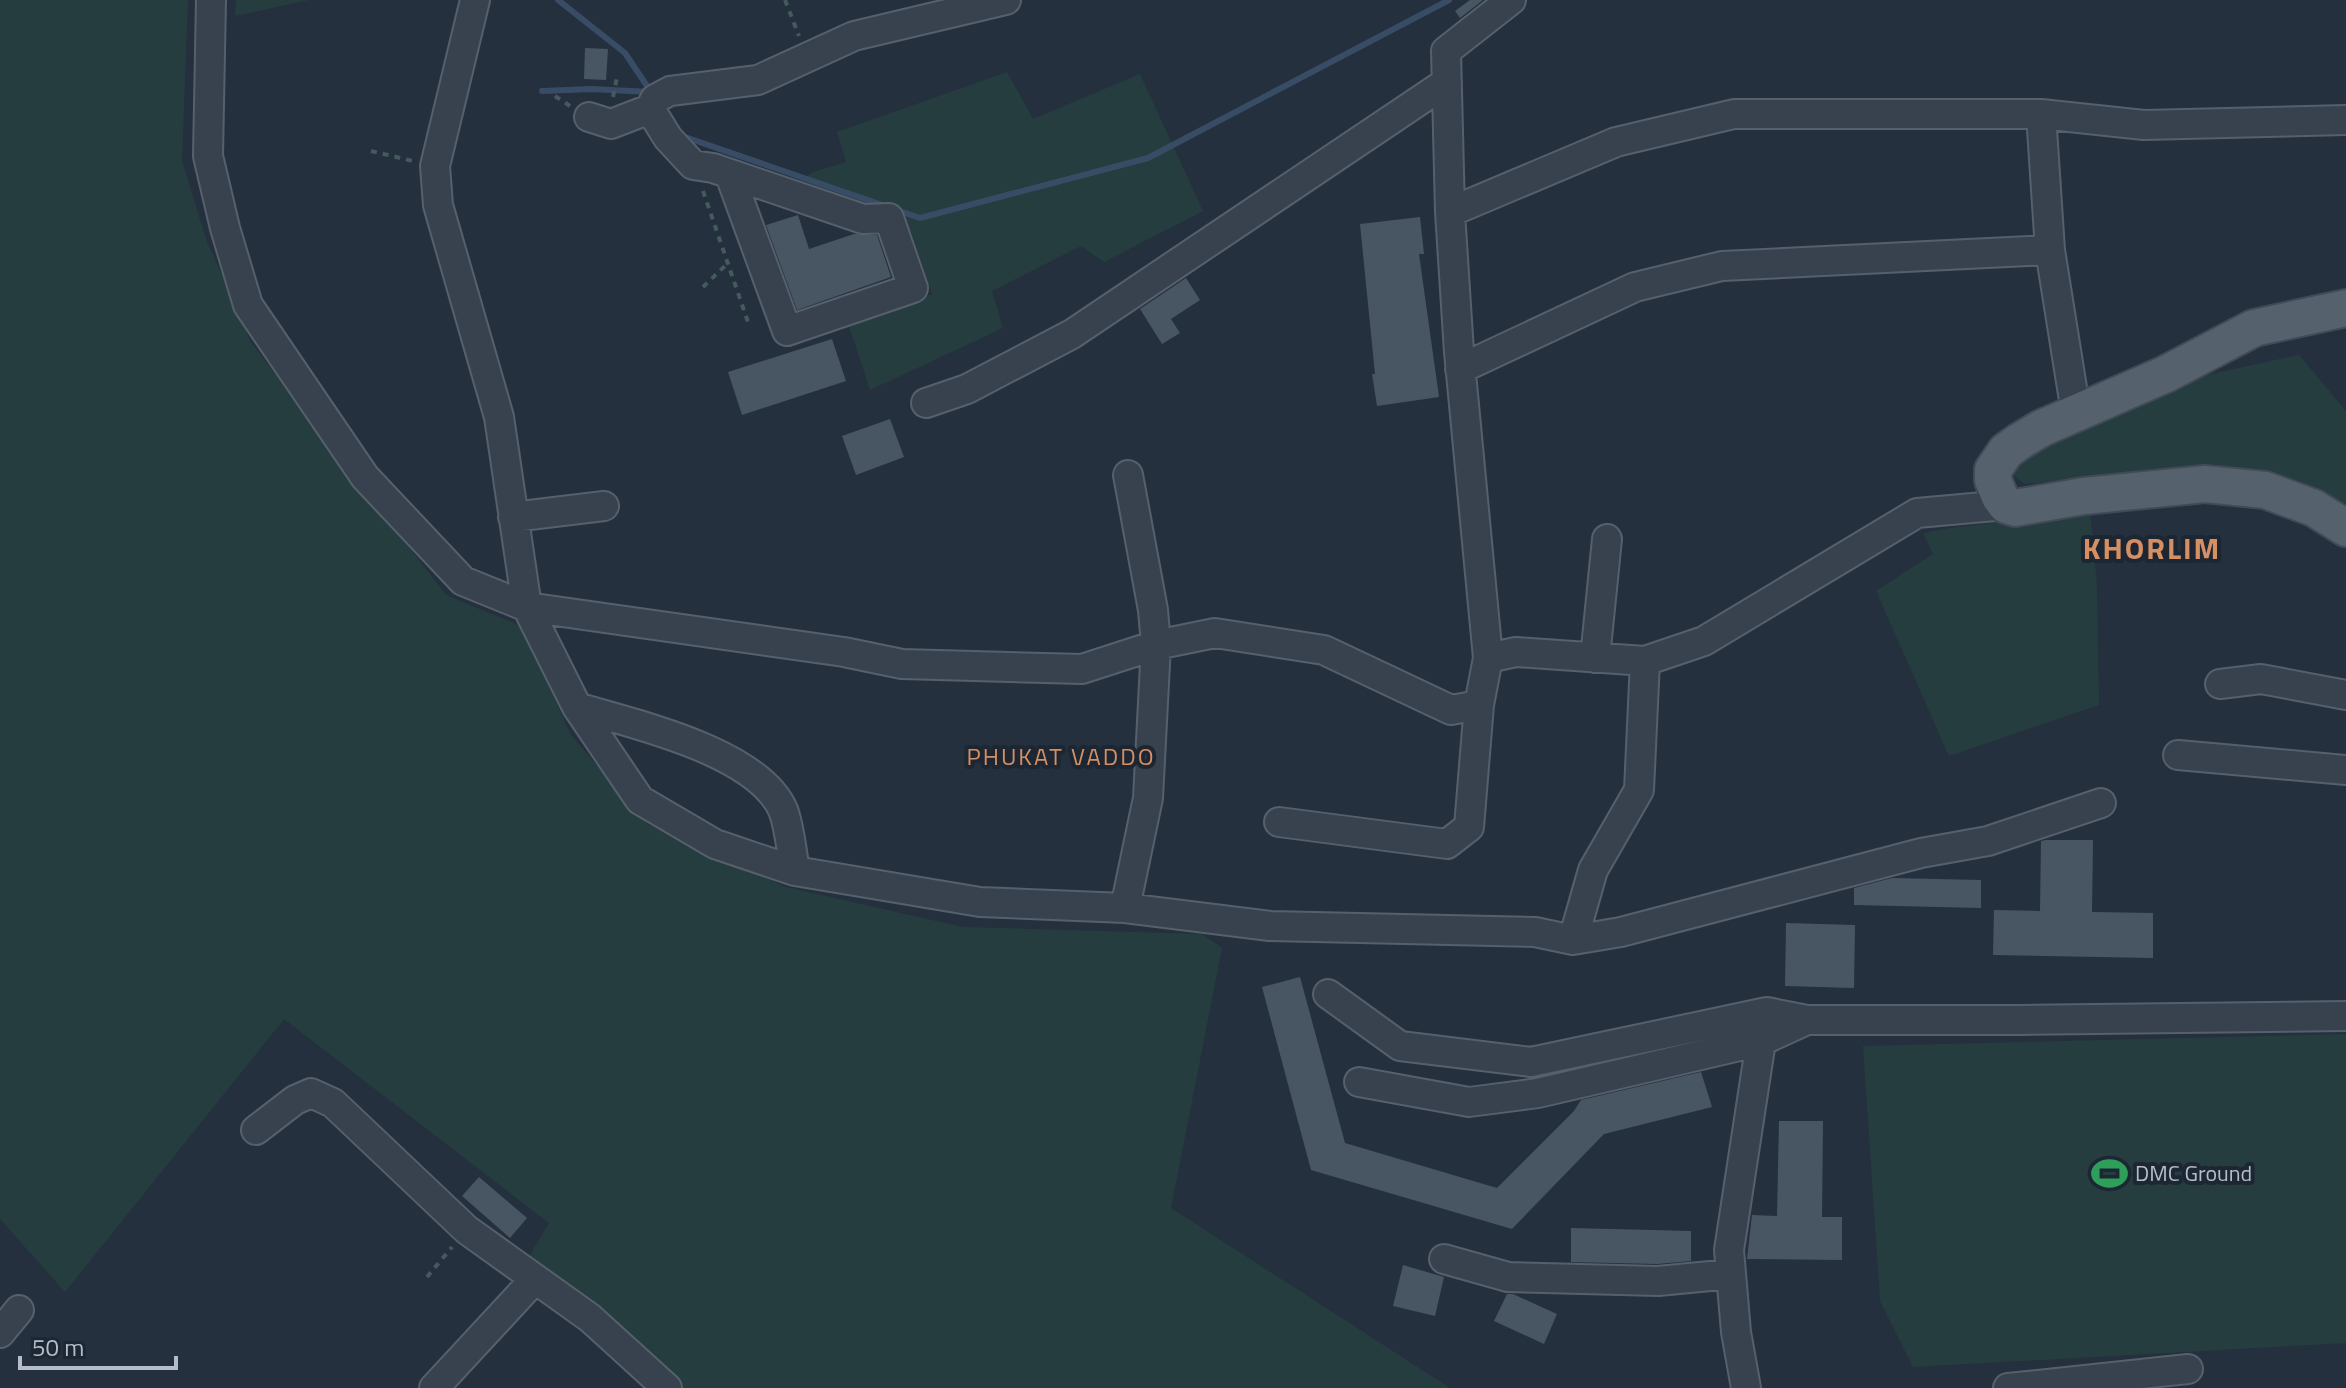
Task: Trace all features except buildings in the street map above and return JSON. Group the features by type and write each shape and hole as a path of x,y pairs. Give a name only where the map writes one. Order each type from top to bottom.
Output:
{"main road":[{"path":"2346,308 2254,328 2166,374 2042,428 2006,451 1993,470 1993,480 2000,497 2006,505 2015,508 2084,496 2205,484 2265,490 2314,508 2346,528"}],"street":[{"path":"211,0 208,156 248,305 365,477 463,581 527,607 844,652 902,664 1082,669 1156,645 1215,633 1324,650 1451,710 1479,705"},
{"path":"475,0 435,166 438,205 499,417 527,607 577,707 640,800 715,844 795,871 980,902 1125,908 1270,926 1535,932 1573,940 1621,932 1921,853 1988,841 2101,803"},
{"path":"589,117 611,124 650,109 655,99 670,91 758,80 854,36 1006,0"},
{"path":"1279,822 1447,844 1469,827 1479,705 1488,658 1460,369 1450,212 1446,51 1511,0"},
{"path":"926,403 967,389 1072,334 1447,82"},
{"path":"650,109 668,138 712,169 863,219 889,218 913,288 787,331 712,169"},
{"path":"1450,212 1616,142 1734,114 2041,114 2144,125 2346,120"},
{"path":"2041,114 2050,250 2076,413"},
{"path":"1460,369 1635,287 1722,266 2050,250"},
{"path":"1125,908 1148,798 1156,645 1153,610 1128,475"},
{"path":"1488,658 1516,652 1645,661 1704,641 1917,513 2006,505"},
{"path":"513,517 604,506"},
{"path":"1595,658 1607,539"},
{"path":"1573,940 1593,870 1639,790 1645,661"},
{"path":"2220,684 2261,679 2346,695"},
{"path":"577,707 707,747 742,767 767,788 783,810 795,871"},
{"path":"2178,755 2346,770"},
{"path":"1328,994 1400,1046 1531,1062 1767,1012 1807,1020 2346,1016"},
{"path":"1359,1082 1469,1102 1538,1093 1761,1041 1807,1020"},
{"path":"1746,1388 1736,1332 1729,1250 1761,1041"},
{"path":"256,1130 295,1100 311,1093 333,1103 467,1230 590,1318 667,1388"},
{"path":"1444,1259 1508,1277 1658,1281 1731,1274"},
{"path":"434,1388 535,1279"},
{"path":"0,1333 19,1310"},
{"path":"2008,1388 2188,1369"}],"path":[{"path":"785,0 808,57"},
{"path":"371,151 435,166"},
{"path":"712,169 729,262 749,325"},
{"path":"703,287 729,262"},
{"path":"427,1277 467,1230"}],"green space":[{"path":"0,0 188,0 182,161 207,242 250,341 446,595 521,626 571,735 647,824 786,887 963,927 1202,934 1222,948 1171,1208 1450,1388 682,1388 528,1258 549,1223 284,1019 65,1292 0,1219"},
{"path":"236,0 309,0 235,16"},
{"path":"1007,72 1033,119 1140,74 1203,211 1104,262 1081,246 992,291 1003,328 870,390 848,323 932,294 911,231 783,191 813,172 846,162 837,132"},
{"path":"2299,355 2346,411 2346,525 2289,484 2212,464 2025,484 2010,473 2026,454 2197,377"},
{"path":"2090,511 2097,585 2099,705 1949,756 1876,591 1933,554 1923,533"},
{"name":"DMC Ground","path":"2346,1034 2346,1343 1913,1367 1880,1301 1863,1046"}],"waterway":[{"path":"558,0 625,53 651,92"},
{"path":"682,136 920,218 1148,158 1449,0"},
{"path":"542,91 591,89 650,92"}],"place":[{"name":"DMC Ground","path":"2109,1173"}],"district":[{"name":"KHORLIM","path":"2152,549"},
{"name":"PHUKAT VADDO","path":"1061,757"}]}
